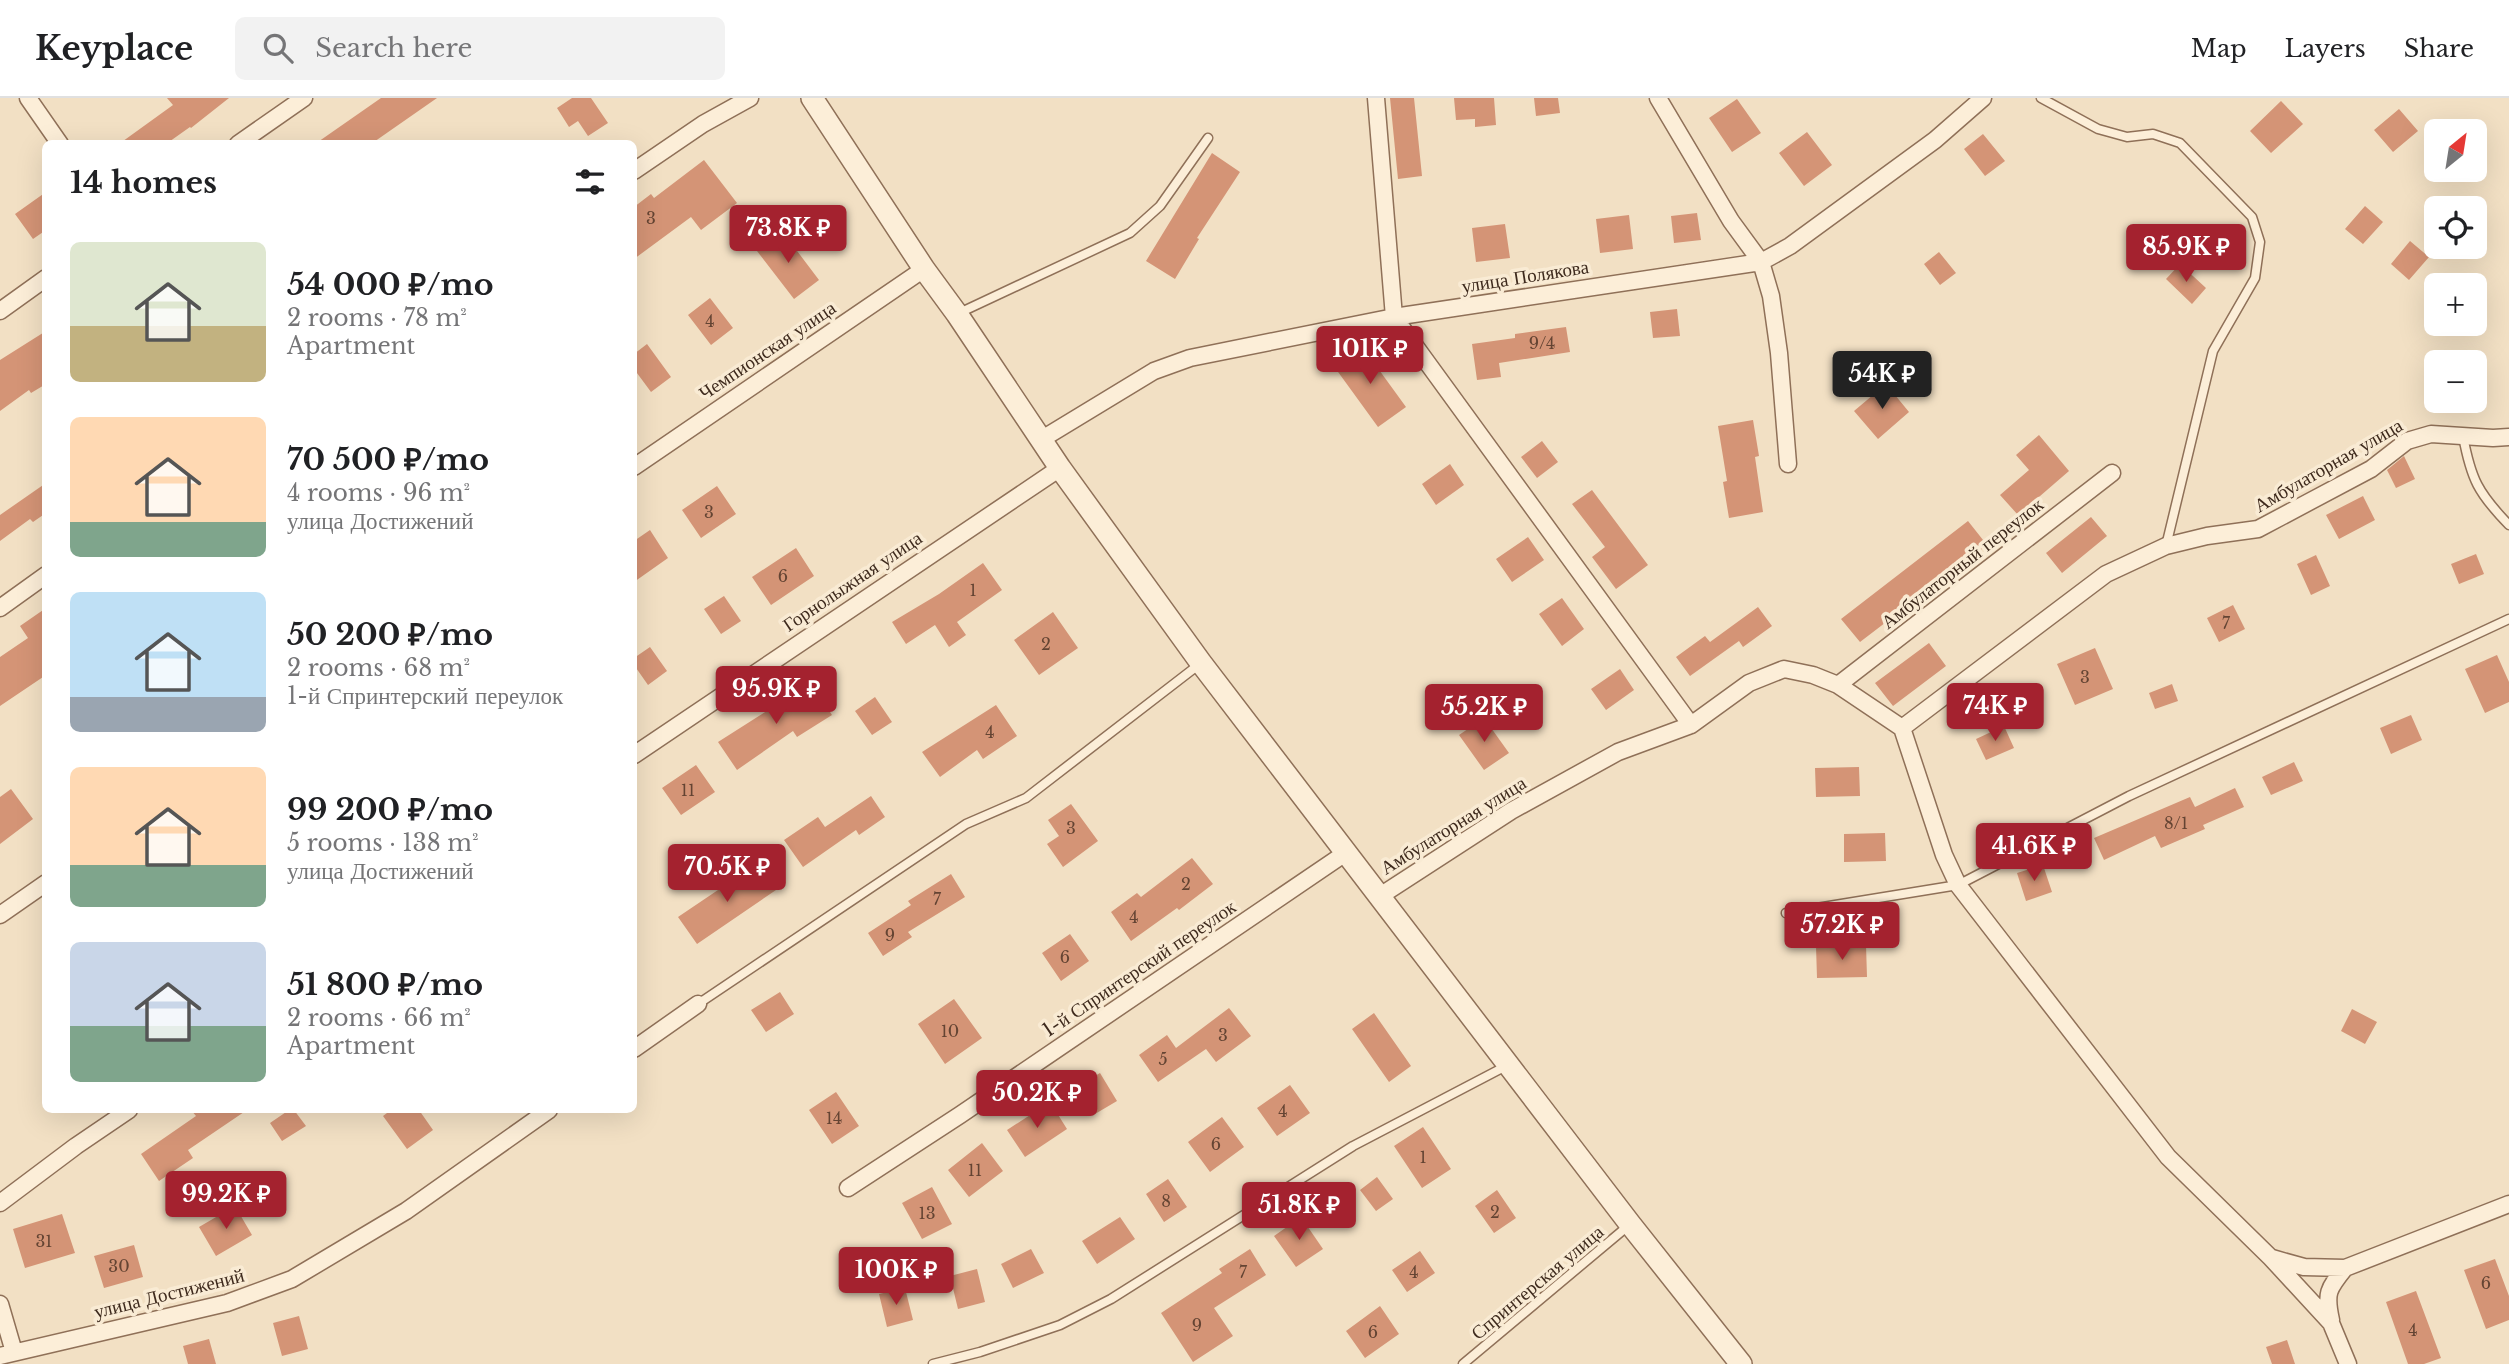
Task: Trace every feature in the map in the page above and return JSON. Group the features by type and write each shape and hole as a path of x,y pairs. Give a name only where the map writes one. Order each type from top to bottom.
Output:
{"street":[{"path":"28,98 57,140"},
{"path":"244,140 304,98"},
{"path":"637,169 703,124 750,98"},
{"path":"812,98 924,269 1060,468 1201,663 1630,1224 1741,1364"},
{"path":"1376,98 1394,317 1692,725"},
{"path":"1658,98 1731,221 1760,262 1771,296 1788,464"},
{"name":"улица Полякова","path":"1042,439 1154,371 1190,358 1394,317 1760,262 1790,246 1924,148 1983,98"},
{"name":"Чемпионская улица","path":"637,465 924,269"},
{"path":"0,311 42,281"},
{"name":"Амбулаторная улица","path":"1380,896 1511,811 1618,752 1692,725 1749,683 1784,669 1813,675 1838,685 1902,729 2106,575 2166,546 2207,536 2258,529 2371,469 2407,441 2431,434 2509,437"},
{"name":"Горнолыжная улица","path":"637,753 1060,468"},
{"name":"Амбулаторный переулок","path":"1838,685 2112,473"},
{"path":"0,608 42,578"},
{"path":"1902,729 1944,855 1958,885 2168,1157 2272,1258 2331,1322"},
{"name":"1-й Спринтерский переулок","path":"848,1188 1347,852"},
{"path":"0,915 42,886"},
{"path":"637,1047 698,1003"},
{"path":"0,1203 125,1113"},
{"name":"улица Достижений","path":"7,1354 227,1303 292,1279 406,1211 545,1113"},
{"path":"2272,1258 2304,1267 2345,1268 2509,1204"},
{"path":"2345,1268 2329,1288 2326,1299 2331,1322 2348,1364"},
{"path":"0,1304 7,1354"}],"lane":[{"path":"2041,98 2098,129 2127,137 2153,134 2180,143 2252,217 2260,242 2255,278 2213,351 2166,546"},
{"path":"957,314 1129,233 1160,206 1208,138"},
{"path":"2463,436 2470,472 2488,503 2509,525"},
{"path":"1786,913 1958,885 2129,796 2509,619"},
{"path":"698,1003 965,824 1026,799 1201,663"},
{"path":"933,1364 980,1352 1060,1325 1111,1299 1353,1146 1508,1065"},
{"name":"Спринтерская улица","path":"1463,1364 1630,1224"}],"building":[{"path":"167,98 229,98 172,140 125,140 173,105"},
{"path":"381,98 437,98 377,140 321,140"},
{"path":"572,98 591,98 608,123 588,136 578,121 569,127 557,108"},
{"path":"1390,98 1414,98 1422,176 1398,179"},
{"path":"1454,98 1494,98 1496,125 1475,127 1475,119 1456,120"},
{"path":"1534,98 1558,98 1560,113 1536,116"},
{"path":"1737,99 1761,133 1732,152 1709,118"},
{"path":"2281,101 2303,124 2271,153 2250,131"},
{"path":"2399,109 2418,131 2393,152 2374,130"},
{"path":"1807,132 1832,165 1804,186 1779,153"},
{"path":"1983,134 2005,161 1985,176 1964,149"},
{"path":"1212,153 1240,172 1197,238 1199,239 1175,279 1146,261"},
{"path":"704,160 737,203 701,230 691,217 637,257 637,205 651,194 654,198"},
{"path":"42,195 42,233 33,239 15,214"},
{"path":"2365,206 2383,222 2363,244 2345,229"},
{"path":"1697,213 1701,240 1674,243 1671,216"},
{"path":"1629,215 1633,249 1600,253 1596,219"},
{"path":"1505,224 1510,258 1476,262 1472,228"},
{"path":"782,231 819,280 794,299 757,251"},
{"path":"2410,241 2424,253 2424,259 2427,259 2409,280 2391,264"},
{"path":"1939,252 1956,273 1940,285 1924,264"},
{"path":"2180,264 2206,288 2192,304 2166,279"},
{"path":"710,298 733,328 711,345 688,315"},
{"path":"1677,309 1680,336 1653,338 1650,312"},
{"path":"1566,327 1570,352 1499,363 1501,377 1477,380 1472,344 1515,338 1515,334"},
{"path":"42,334 42,386 31,393 29,390 0,411 0,360"},
{"path":"647,344 671,377 651,392 637,373 637,352"},
{"path":"1361,345 1406,407 1378,427 1333,365"},
{"path":"1886,384 1909,412 1878,439 1854,411"},
{"path":"1753,420 1763,512 1729,518 1723,482 1727,481 1718,426"},
{"path":"2039,435 2069,471 2018,515 2000,495 2029,470 2016,455"},
{"path":"1542,441 1558,462 1537,478 1521,457"},
{"path":"2404,456 2415,479 2396,488 2387,470"},
{"path":"1450,464 1464,485 1436,505 1422,484"},
{"path":"42,486 42,516 33,522 30,519 0,541 0,515"},
{"path":"717,486 736,514 701,538 682,510"},
{"path":"1592,490 1648,565 1616,589 1592,557 1605,547 1572,504"},
{"path":"2363,496 2375,520 2339,539 2326,515"},
{"path":"2091,517 2107,536 2062,573 2046,553"},
{"path":"1968,521 1987,545 1860,642 1841,619"},
{"path":"650,530 668,558 637,580 637,539"},
{"path":"1528,537 1544,560 1512,582 1496,559"},
{"path":"796,548 814,576 771,605 752,577"},
{"path":"2476,554 2484,574 2459,584 2451,564"},
{"path":"2316,555 2330,586 2311,595 2297,564"},
{"path":"983,563 1002,590 957,622 966,635 949,647 935,625 906,644 892,622"},
{"path":"724,596 741,621 721,634 704,609"},
{"path":"1562,598 1584,629 1562,646 1539,614"},
{"path":"2233,605 2245,629 2219,642 2207,618"},
{"path":"1758,607 1772,626 1743,647 1739,641 1690,676 1676,657 1705,636 1710,642"},
{"path":"42,611 42,678 0,706 0,657 28,638 20,626"},
{"path":"1053,612 1078,648 1039,675 1014,640"},
{"path":"1929,643 1946,666 1893,706 1875,683"},
{"path":"650,647 667,671 648,685 637,669 637,656"},
{"path":"2095,648 2113,689 2075,705 2057,664"},
{"path":"2497,655 2509,682 2509,702 2485,713 2465,669"},
{"path":"1620,669 1634,690 1606,710 1591,689"},
{"path":"811,683 832,715 797,737 793,731 737,770 718,742"},
{"path":"2172,684 2178,701 2155,709 2149,693"},
{"path":"875,697 892,722 872,735 855,711"},
{"path":"996,705 1017,736 983,759 977,750 940,777 922,752"},
{"path":"2411,715 2422,740 2391,754 2380,728"},
{"path":"1484,718 1509,753 1484,770 1459,735"},
{"path":"2004,726 2014,748 1986,760 1976,739"},
{"path":"2294,762 2303,781 2271,795 2262,777"},
{"path":"696,765 715,792 681,815 662,788"},
{"path":"1859,767 1860,796 1816,797 1815,768"},
{"path":"2235,788 2244,807 2203,825 2205,829 2161,848 2155,836 2104,860 2094,838 2190,797 2195,807"},
{"path":"11,789 33,819 0,844 0,797"},
{"path":"871,796 885,817 859,835 856,830 803,867 784,840 818,817 825,827"},
{"path":"1071,804 1098,841 1063,867 1047,844 1059,836 1048,820"},
{"path":"1885,833 1886,861 1844,862 1844,834"},
{"path":"1192,858 1213,884 1131,941 1111,912 1137,893 1141,897"},
{"path":"758,863 776,890 697,944 678,917"},
{"path":"2043,865 2052,892 2026,901 2017,873"},
{"path":"951,874 965,897 908,932 912,937 883,956 868,933 911,905 908,901"},
{"path":"1070,934 1089,961 1061,981 1042,953"},
{"path":"1866,945 1867,977 1817,978 1816,946"},
{"path":"780,992 794,1014 766,1032 751,1010"},
{"path":"954,999 982,1038 945,1064 918,1024"},
{"path":"1229,1008 1251,1036 1216,1062 1206,1049 1158,1082 1139,1055 1167,1035 1176,1048"},
{"path":"2352,1009 2377,1022 2365,1044 2341,1031"},
{"path":"1374,1013 1411,1066 1389,1082 1352,1029"},
{"path":"1100,1073 1117,1101 1095,1114 1078,1086"},
{"path":"1290,1085 1310,1113 1277,1136 1257,1108"},
{"path":"836,1092 859,1126 832,1144 809,1110"},
{"path":"1050,1102 1067,1129 1025,1157 1007,1130"},
{"path":"194,1113 243,1113 188,1150 193,1158 159,1181 141,1154 196,1116"},
{"path":"285,1113 296,1113 306,1126 282,1141 270,1123"},
{"path":"387,1113 421,1113 433,1130 407,1149 383,1116"},
{"path":"1222,1117 1244,1147 1210,1172 1188,1142"},
{"path":"1423,1127 1451,1169 1422,1188 1394,1146"},
{"path":"982,1143 1003,1171 969,1197 948,1170"},
{"path":"1377,1177 1393,1199 1376,1211 1360,1190"},
{"path":"1168,1179 1187,1207 1164,1222 1146,1194"},
{"path":"932,1187 952,1224 922,1239 902,1203"},
{"path":"1497,1190 1516,1218 1494,1233 1475,1206"},
{"path":"235,1206 252,1235 216,1256 199,1227"},
{"path":"62,1214 75,1253 25,1268 13,1229"},
{"path":"1120,1217 1135,1239 1097,1264 1082,1241"},
{"path":"1301,1217 1323,1249 1296,1267 1274,1236"},
{"path":"134,1245 143,1277 104,1288 94,1256"},
{"path":"1031,1249 1044,1273 1013,1288 1001,1264"},
{"path":"1250,1249 1266,1275 1214,1308 1233,1336 1193,1362 1161,1313 1222,1273 1219,1269"},
{"path":"1420,1251 1435,1273 1407,1292 1392,1270"},
{"path":"2495,1259 2509,1296 2509,1320 2486,1329 2464,1270"},
{"path":"977,1269 985,1302 958,1309 950,1276"},
{"path":"905,1288 913,1320 887,1327 879,1294"},
{"path":"2416,1291 2441,1358 2424,1364 2408,1364 2386,1302"},
{"path":"1380,1306 1399,1334 1365,1358 1346,1331"},
{"path":"299,1316 308,1349 282,1356 273,1323"},
{"path":"209,1339 216,1364 188,1364 183,1346"},
{"path":"2287,1340 2295,1364 2272,1364 2266,1347"}]}
